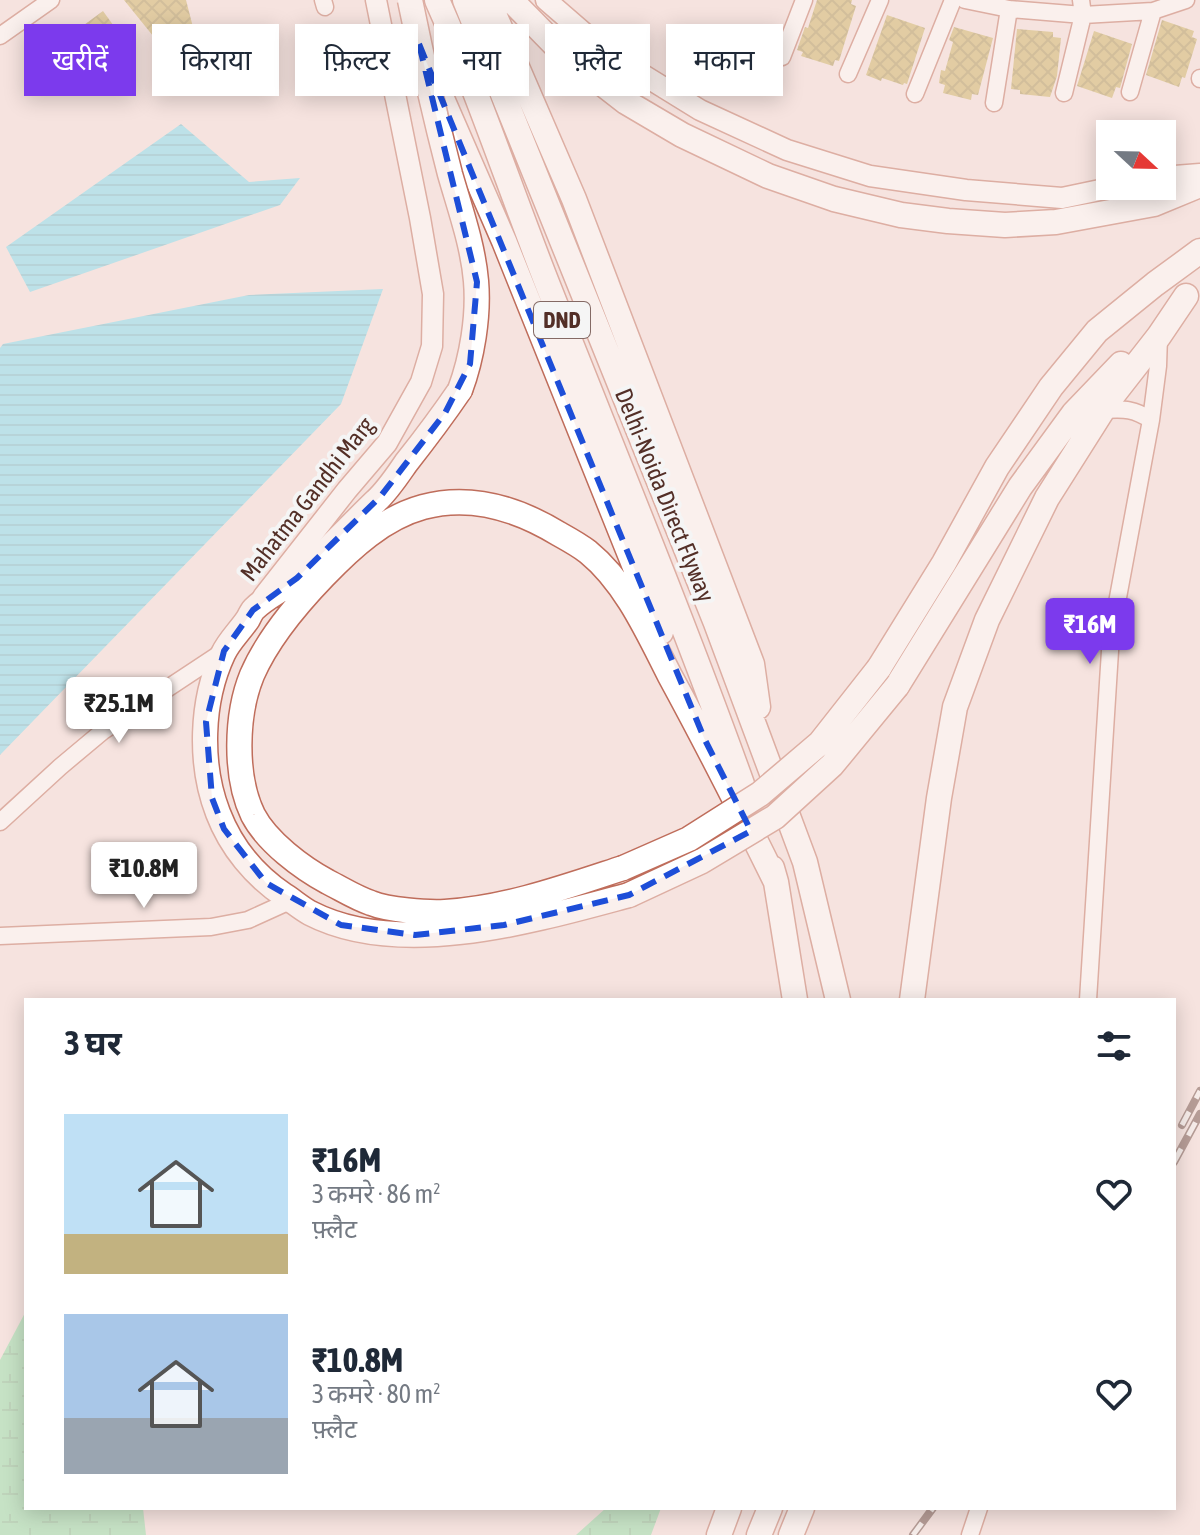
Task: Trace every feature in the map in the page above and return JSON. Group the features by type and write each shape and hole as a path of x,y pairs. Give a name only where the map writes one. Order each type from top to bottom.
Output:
{"highway":[{"path":"400,0 504,241 704,738"},
{"path":"410,0 426,83 477,282 470,364 460,390 445,413 380,497 297,578 253,610 224,651 211,687 206,722 206,765 212,798 224,829 240,854 266,883 310,913 341,925 387,934 415,935 504,925 568,912 629,895 702,861 775,817 832,765 897,686 1020,487 1074,413 1193,290"},
{"name":"Delhi-Noida Direct Flyway","path":"437,0 461,53 525,226 712,700 776,882"},
{"name":"Delhi-Noida Direct Flyway","path":"465,0 716,623 805,862 838,998"},
{"path":"488,0 574,199 752,664 764,754"},
{"path":"511,0 563,53 626,102 682,135 768,176 834,199 901,215 1005,225 1056,222 1154,204 1200,185"},
{"path":"795,998 776,882 704,738 648,633 620,587 588,552 538,521 509,510 480,502 426,506 401,514 351,548 297,604 264,652 251,678 243,710 240,764 244,788 252,814 266,835 310,872 372,904 444,912 519,901 623,868 689,839 760,794 820,743 879,668 944,563 997,467 1051,387 1097,331 1200,251"},
{"path":"912,998 939,798 955,707 987,620 1047,498 1103,410 1193,290"},
{"path":"719,1535 728,1510"},
{"path":"759,1535 769,1510"},
{"path":"791,1535 801,1510"}],"main road":[{"name":"Mahatma Gandhi Marg","path":"253,610 387,443 421,382 432,346 433,294 376,0"},
{"path":"546,0 606,52 646,77 700,110 787,150 870,176 966,190 1062,198 1096,191"},
{"path":"1176,176 1200,174"}],"street":[{"path":"0,36 51,0"},
{"path":"783,54 804,0"},
{"path":"848,74 880,0"},
{"path":"915,94 953,0"},
{"path":"965,0 1009,9 1153,11 1186,0"},
{"path":"1064,93 1082,8"},
{"path":"994,103 1009,9"},
{"path":"1130,92 1153,11"},
{"path":"1088,998 1111,635 1151,420 1159,336"},
{"path":"1103,410 1137,411 1151,420"},
{"path":"0,822 103,731 224,651"},
{"path":"0,936 211,927 248,920 292,900"},
{"path":"970,1535 978,1510"}],"highlighted area":[{"path":"419,44 704,738 751,831 629,895 504,925 415,935 341,925 266,883 224,829 212,798 206,722 224,651 253,610 297,578 380,497 445,413 470,364 477,282"}],"green space":[{"path":"24,1315 24,1510 143,1510 146,1535 0,1535 0,1360"},
{"path":"604,1510 660,1510 651,1535 576,1535"}],"water":[{"path":"181,124 249,182 300,178 280,205 30,292 6,247"},
{"path":"383,289 341,404 0,755 0,348 3,344 249,295"}],"building":[{"path":"124,0 186,0 192,24 152,24 152,35"},
{"path":"817,0 852,0 851,4 856,6 839,61 835,60 833,66 801,56 803,52 797,50"},
{"path":"103,11 112,24 85,24"},
{"path":"887,15 925,28 907,84 882,78 881,81 866,75"},
{"path":"1162,20 1194,31 1192,37 1197,39 1185,78 1182,77 1179,87 1146,75"},
{"path":"954,27 993,38 978,95 972,94 971,100 943,93 945,85 939,83 953,42 949,40"},
{"path":"1017,29 1053,32 1053,37 1061,38 1057,76 1050,97 1020,94 1020,90 1011,89"},
{"path":"1094,31 1132,44 1120,88 1116,87 1112,98 1077,86"}],"railway":[{"path":"1182,1125 1200,1091"},
{"path":"1176,1158 1200,1114"},
{"path":"913,1535 932,1510"}]}
